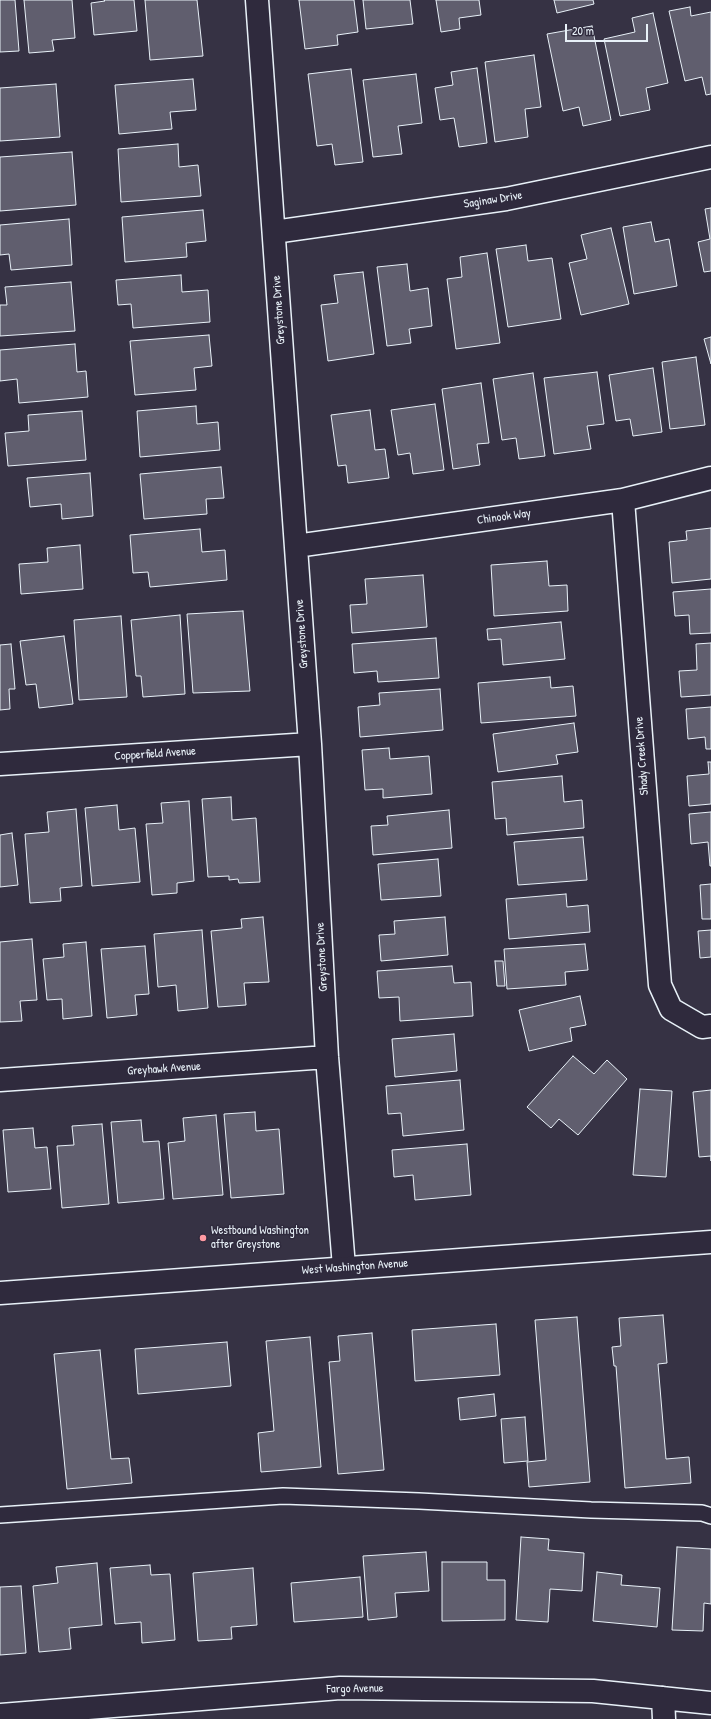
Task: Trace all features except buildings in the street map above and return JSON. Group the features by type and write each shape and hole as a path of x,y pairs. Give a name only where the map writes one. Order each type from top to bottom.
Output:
{"street":[{"name":"Greystone Drive","path":"257,0 310,744 327,1057 344,1268"},
{"name":"Saginaw Drive","path":"274,232 506,199 711,157"},
{"name":"Chinook Way","path":"296,546 622,500 711,478"},
{"name":"Shady Creek Drive","path":"622,500 660,985 671,1009 702,1027 711,1026"},
{"name":"Copperfield Avenue","path":"0,764 310,744"},
{"name":"Greyhawk Avenue","path":"0,1080 327,1057"},
{"name":"West Washington Avenue","path":"0,1293 711,1242"},
{"name":"Fargo Avenue","path":"0,1715 340,1688 593,1691 663,1708 711,1703"}],"lane":[{"path":"0,1515 283,1496 591,1510 702,1513 711,1516"}],"place":[{"name":"Westbound Washington after Greystone","path":"203,1238"}]}
